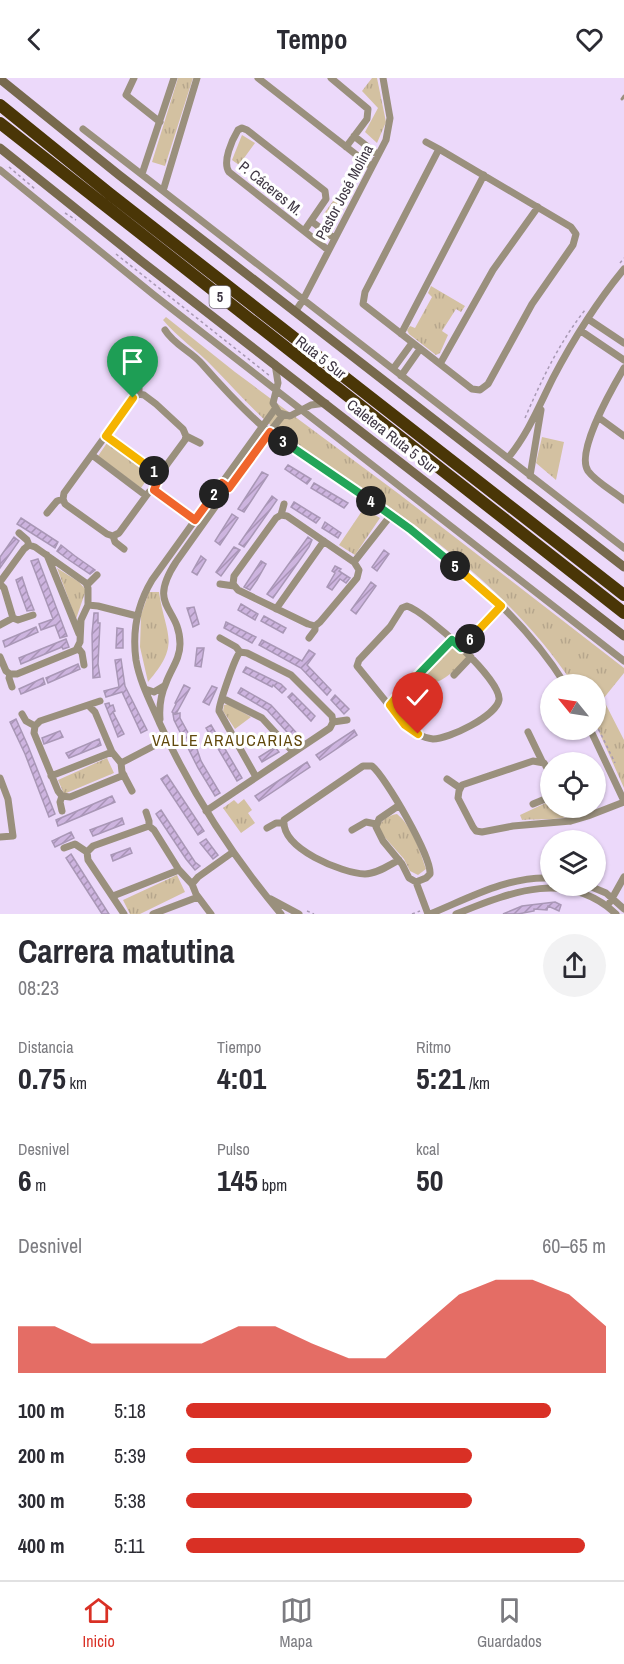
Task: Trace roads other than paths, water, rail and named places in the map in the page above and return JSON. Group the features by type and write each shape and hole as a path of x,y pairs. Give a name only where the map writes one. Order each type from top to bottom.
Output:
{"highway":[{"name":"Ruta 5 Sur","path":"0,105 110,194 624,593"},
{"name":"Ruta 5 Sur","path":"0,123 624,615"}],"main road":[{"path":"0,79 81,146 624,567"},
{"name":"Caletera Ruta 5 Sur","path":"0,148 624,636"}],"street":[{"path":"134,78 126,95 160,122"},
{"path":"142,174 174,78"},
{"path":"163,191 197,78"},
{"path":"258,78 372,167"},
{"path":"331,78 366,105 369,111 367,119 346,147"},
{"name":"Pastor José Molina","path":"295,312 386,140 390,123 383,78"},
{"path":"83,129 624,548"},
{"name":"P. Cáceres M.","path":"311,221 326,199 327,194 324,189 247,130 240,129 236,134 226,168 328,250"},
{"path":"81,146 90,135"},
{"path":"354,136 378,155"},
{"path":"426,142 439,149 484,175 571,227 576,234 576,238 523,320 488,384 480,390 472,389 363,303 363,296 439,149"},
{"path":"0,170 154,295 624,661"},
{"path":"401,334 484,175"},
{"path":"440,364 493,270 538,207"},
{"path":"304,231 311,221 334,238"},
{"path":"508,458 526,434 581,331 624,269"},
{"path":"588,320 624,344"},
{"path":"165,330 171,339 199,360 222,388 262,426 391,515 447,558 501,606 534,641 558,674"},
{"path":"581,331 624,360"},
{"path":"393,369 412,343"},
{"path":"401,376 420,349"},
{"path":"275,364 278,378 274,400 275,409 149,585 137,616 135,652 145,689 160,724 206,811 233,852 281,914"},
{"path":"623,373 598,417 589,443 585,465 589,472 624,500"},
{"path":"139,394 139,386 146,377"},
{"path":"139,394 146,396 165,412 185,431 186,436 160,475 154,490 145,495 119,533 113,536 107,534 65,504 64,493 133,398 139,394"},
{"path":"530,476 544,399"},
{"path":"275,409 283,415 293,415 311,405 326,403"},
{"path":"160,724 160,705 164,686 177,660 180,644 177,628 165,602 164,589 172,569 283,415"},
{"path":"598,417 624,436"},
{"path":"106,436 160,475"},
{"path":"186,436 200,443"},
{"path":"92,455 145,495"},
{"path":"222,483 229,488"},
{"path":"154,490 195,520"},
{"path":"47,513 57,501 63,499"},
{"path":"234,586 232,581 234,576 280,514 284,504"},
{"path":"280,514 287,516 354,562 358,570 357,578 315,626 309,638"},
{"path":"354,562 391,515"},
{"path":"19,533 29,545 61,564 87,585"},
{"path":"113,536 124,549"},
{"path":"276,609 324,541"},
{"path":"13,618 4,588 0,583 29,545"},
{"path":"0,657 6,671 10,674 17,674 72,653 78,648 80,637 77,622 47,555"},
{"path":"53,569 61,564"},
{"path":"77,622 88,605 87,585 97,575"},
{"path":"220,584 234,586 310,626 315,626"},
{"path":"149,585 164,589"},
{"path":"88,605 137,616"},
{"path":"407,606 414,609 461,648 497,687 499,698 494,709 461,731 437,738 422,736 405,725 358,668 357,663 390,627 402,608 407,606"},
{"path":"461,648 501,606"},
{"path":"0,625 13,618 18,620 33,615"},
{"path":"206,811 330,728 333,722 332,716 291,675 245,652 240,652 236,647 220,638"},
{"path":"390,705 452,640"},
{"path":"78,648 82,653 84,665"},
{"path":"240,652 236,656 231,677 219,705 220,714 256,777"},
{"path":"454,675 471,657"},
{"path":"10,674 12,687"},
{"path":"413,681 420,686 430,687"},
{"path":"145,689 154,692 164,686"},
{"path":"222,698 262,718 293,752"},
{"path":"100,701 38,723 34,733 51,776 62,796 69,797 124,775"},
{"path":"89,706 95,712 132,790"},
{"path":"22,714 26,722 35,726"},
{"path":"333,722 347,720"},
{"path":"528,732 540,757"},
{"path":"121,763 167,739"},
{"path":"540,761 533,761 468,782 460,788 458,798 478,832 523,824 571,821 624,801 595,740"},
{"path":"51,776 112,752"},
{"path":"399,860 369,874 343,869 316,859 304,851 289,835 284,823 285,818 367,765 376,768 417,837 430,867 428,876 416,882"},
{"path":"0,778 13,836 0,837"},
{"path":"447,779 460,788"},
{"path":"62,796 60,802 62,811"},
{"path":"533,804 540,801"},
{"path":"398,806 379,819 376,824 377,830 409,878 416,882 429,914 516,881 540,879"},
{"path":"146,812 150,821 149,826"},
{"path":"352,830 366,822 376,824"},
{"path":"267,828 276,823 284,823"},
{"path":"87,852 93,846 149,826"},
{"path":"149,826 211,914"},
{"path":"64,848 75,844 87,852 88,860 124,914"},
{"path":"192,884 198,877 233,852"},
{"path":"113,896 179,870"},
{"path":"607,906 624,877"},
{"path":"456,914 522,890 547,888 579,893 607,906 616,914"},
{"path":"484,892 487,902"},
{"path":"606,895 624,909"},
{"path":"266,896 302,912"},
{"path":"153,914 198,897"}],"district":[{"name":"VALLE ARAUCARIAS","path":"228,740"}]}
